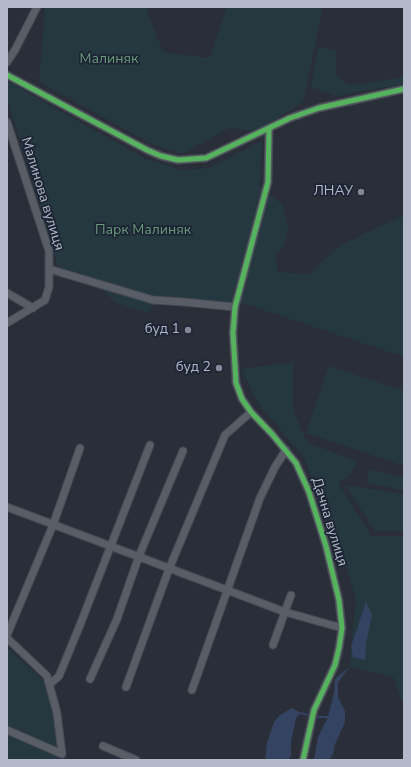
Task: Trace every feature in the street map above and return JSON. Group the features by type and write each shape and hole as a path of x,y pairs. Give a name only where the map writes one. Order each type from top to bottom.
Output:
{"street":[{"path":"7,62 15,50 37,7"},
{"path":"7,74 148,150 161,156 178,160 206,158 290,118 319,108 404,90"},
{"name":"Малинова вулиця","path":"7,122 49,251 49,287 45,300 7,323"},
{"name":"Дачна вулиця","path":"269,129 268,182 236,308 233,333 236,383 242,400 296,463 310,492 328,554 339,600 342,628 335,665 314,710 303,760"},
{"path":"49,269 153,300 236,308"},
{"path":"7,293 32,308"},
{"path":"126,687 169,569 225,435 251,412"},
{"path":"50,684 59,676 150,445"},
{"path":"7,635 53,525 80,448"},
{"path":"90,679 117,619 139,556 183,450"},
{"path":"192,690 260,498 274,467 286,450"},
{"path":"7,507 285,612 342,628"},
{"path":"274,645 291,595"},
{"path":"7,638 42,669 47,676 57,713 62,754 7,730"},
{"path":"103,746 136,760"}],"green space":[{"name":"Малиняк","path":"45,7 149,7 146,9 163,52 209,58 227,7 323,7 303,102 257,131 229,128 183,154 152,144 39,82"},
{"path":"318,47 336,50 336,74 348,86 404,77 404,84 336,96 311,88"},
{"name":"Парк Малиняк","path":"7,81 144,158 179,170 209,168 262,141 259,186 282,204 288,226 285,245 275,256 278,272 310,274 340,245 400,217 404,217 404,357 245,304 158,300 148,313 114,302 99,285 61,276 7,98"},
{"path":"293,362 293,410 307,442 357,462 348,478 339,480 338,483 372,536 404,536 404,699 401,699 393,677 349,667 356,600 341,546 303,456 260,406 241,369"},
{"path":"329,366 404,391 404,466 306,433"},
{"path":"370,469 404,478 404,491 366,482"},
{"path":"345,485 404,494 404,531 375,531"},
{"path":"7,647 50,687 58,760 7,760"}],"water":[{"path":"366,602 372,615 366,643 365,660 353,657 351,647"},
{"path":"349,667 338,683 338,697 345,711 345,722 335,744 333,754 329,760 315,760 318,737 328,717 334,694 335,679"},
{"path":"292,708 301,713 296,718 291,742 291,756 288,760 265,760 267,743 274,722 280,715"}],"waterway":[{"path":"301,713 307,715"},
{"path":"318,717 328,717"}],"cycle path":[{"path":"7,75 147,150 161,156 178,160 206,158 290,118 319,108 404,89"},
{"path":"269,129 268,182 235,307 233,333 236,383 242,399 251,412 296,463 309,492 326,546 339,600 342,628 339,648 335,665 314,710 303,760"}],"place":[{"name":"ЛНАУ","path":"361,192"},
{"name":"буд 1","path":"188,330"},
{"name":"буд 2","path":"219,368"}]}
